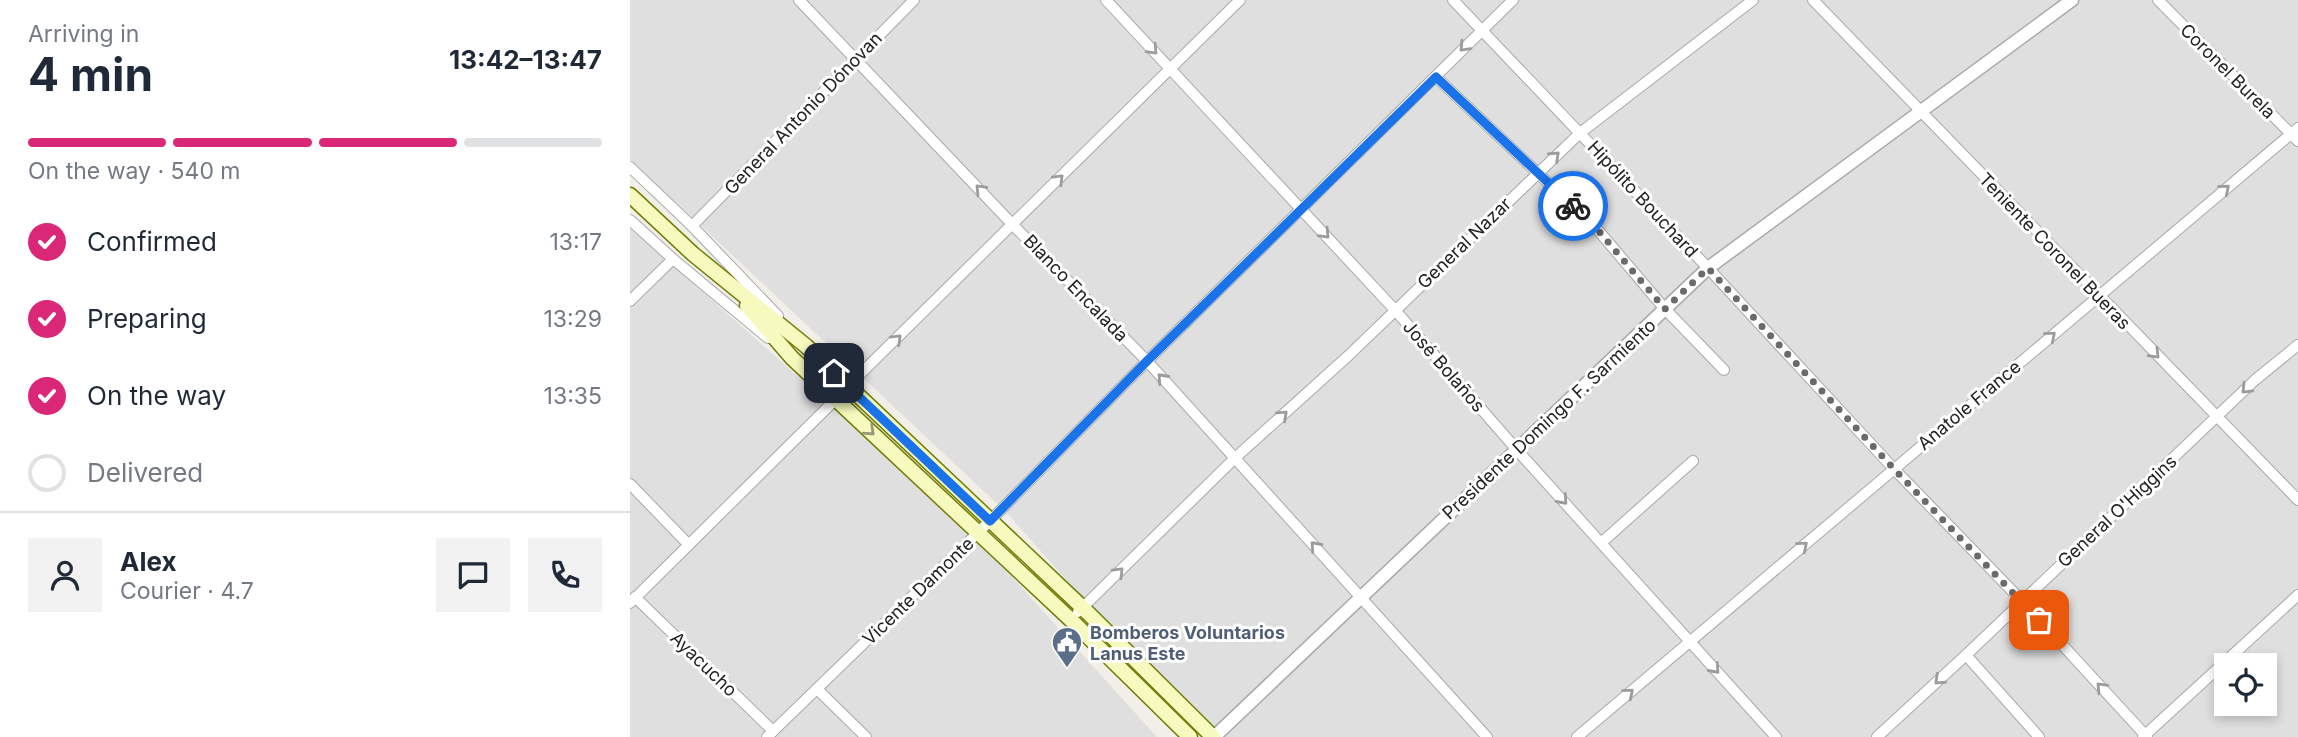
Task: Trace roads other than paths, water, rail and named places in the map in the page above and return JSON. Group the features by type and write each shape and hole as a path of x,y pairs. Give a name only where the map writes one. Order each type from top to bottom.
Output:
{"main road":[{"path":"630,195 694,254 806,346 1083,608 1213,737"},
{"path":"720,276 792,358 1070,619 1190,737"}],"street":[{"name":"Blanco Encalada","path":"799,0 1147,361 1487,737"},
{"name":"General Antonio Dónovan","path":"692,226 914,0"},
{"name":"José Bolaños","path":"1106,0 1395,310 1517,450 1776,737"},
{"path":"848,386 1240,0"},
{"name":"Hipólito Bouchard","path":"1453,0 1708,268 1894,469 2022,601 2145,736"},
{"name":"Vicente Damonte","path":"770,734 978,533 1147,361 1513,0"},
{"name":"General Nazar","path":"1070,619 1235,458 1348,356 1580,133 1753,0"},
{"name":"Teniente Coronel Bueras","path":"1813,0 2298,500"},
{"name":"Presidente Domingo F. Sarmiento","path":"1213,737 1708,268 2072,0"},
{"name":"Coronel Burela","path":"2158,0 2295,135"},
{"path":"1436,77 1597,229 1665,309 1724,370"},
{"name":"Anatole France","path":"1577,737 2098,296 2295,135"},
{"path":"630,167 692,226 806,346"},
{"path":"630,220 792,358"},
{"path":"630,301 673,259"},
{"name":"General O'Higgins","path":"1877,737 2255,380 2298,345"},
{"path":"633,600 835,399"},
{"path":"1601,543 1693,461"},
{"path":"630,484 689,545"},
{"path":"2145,736 2298,595"},
{"name":"Ayacucho","path":"633,600 770,734"},
{"path":"1966,655 2039,737"},
{"path":"817,689 866,737"}],"place":[{"name":"Bomberos Voluntarios Lanus Este","path":"1067,669"}]}
